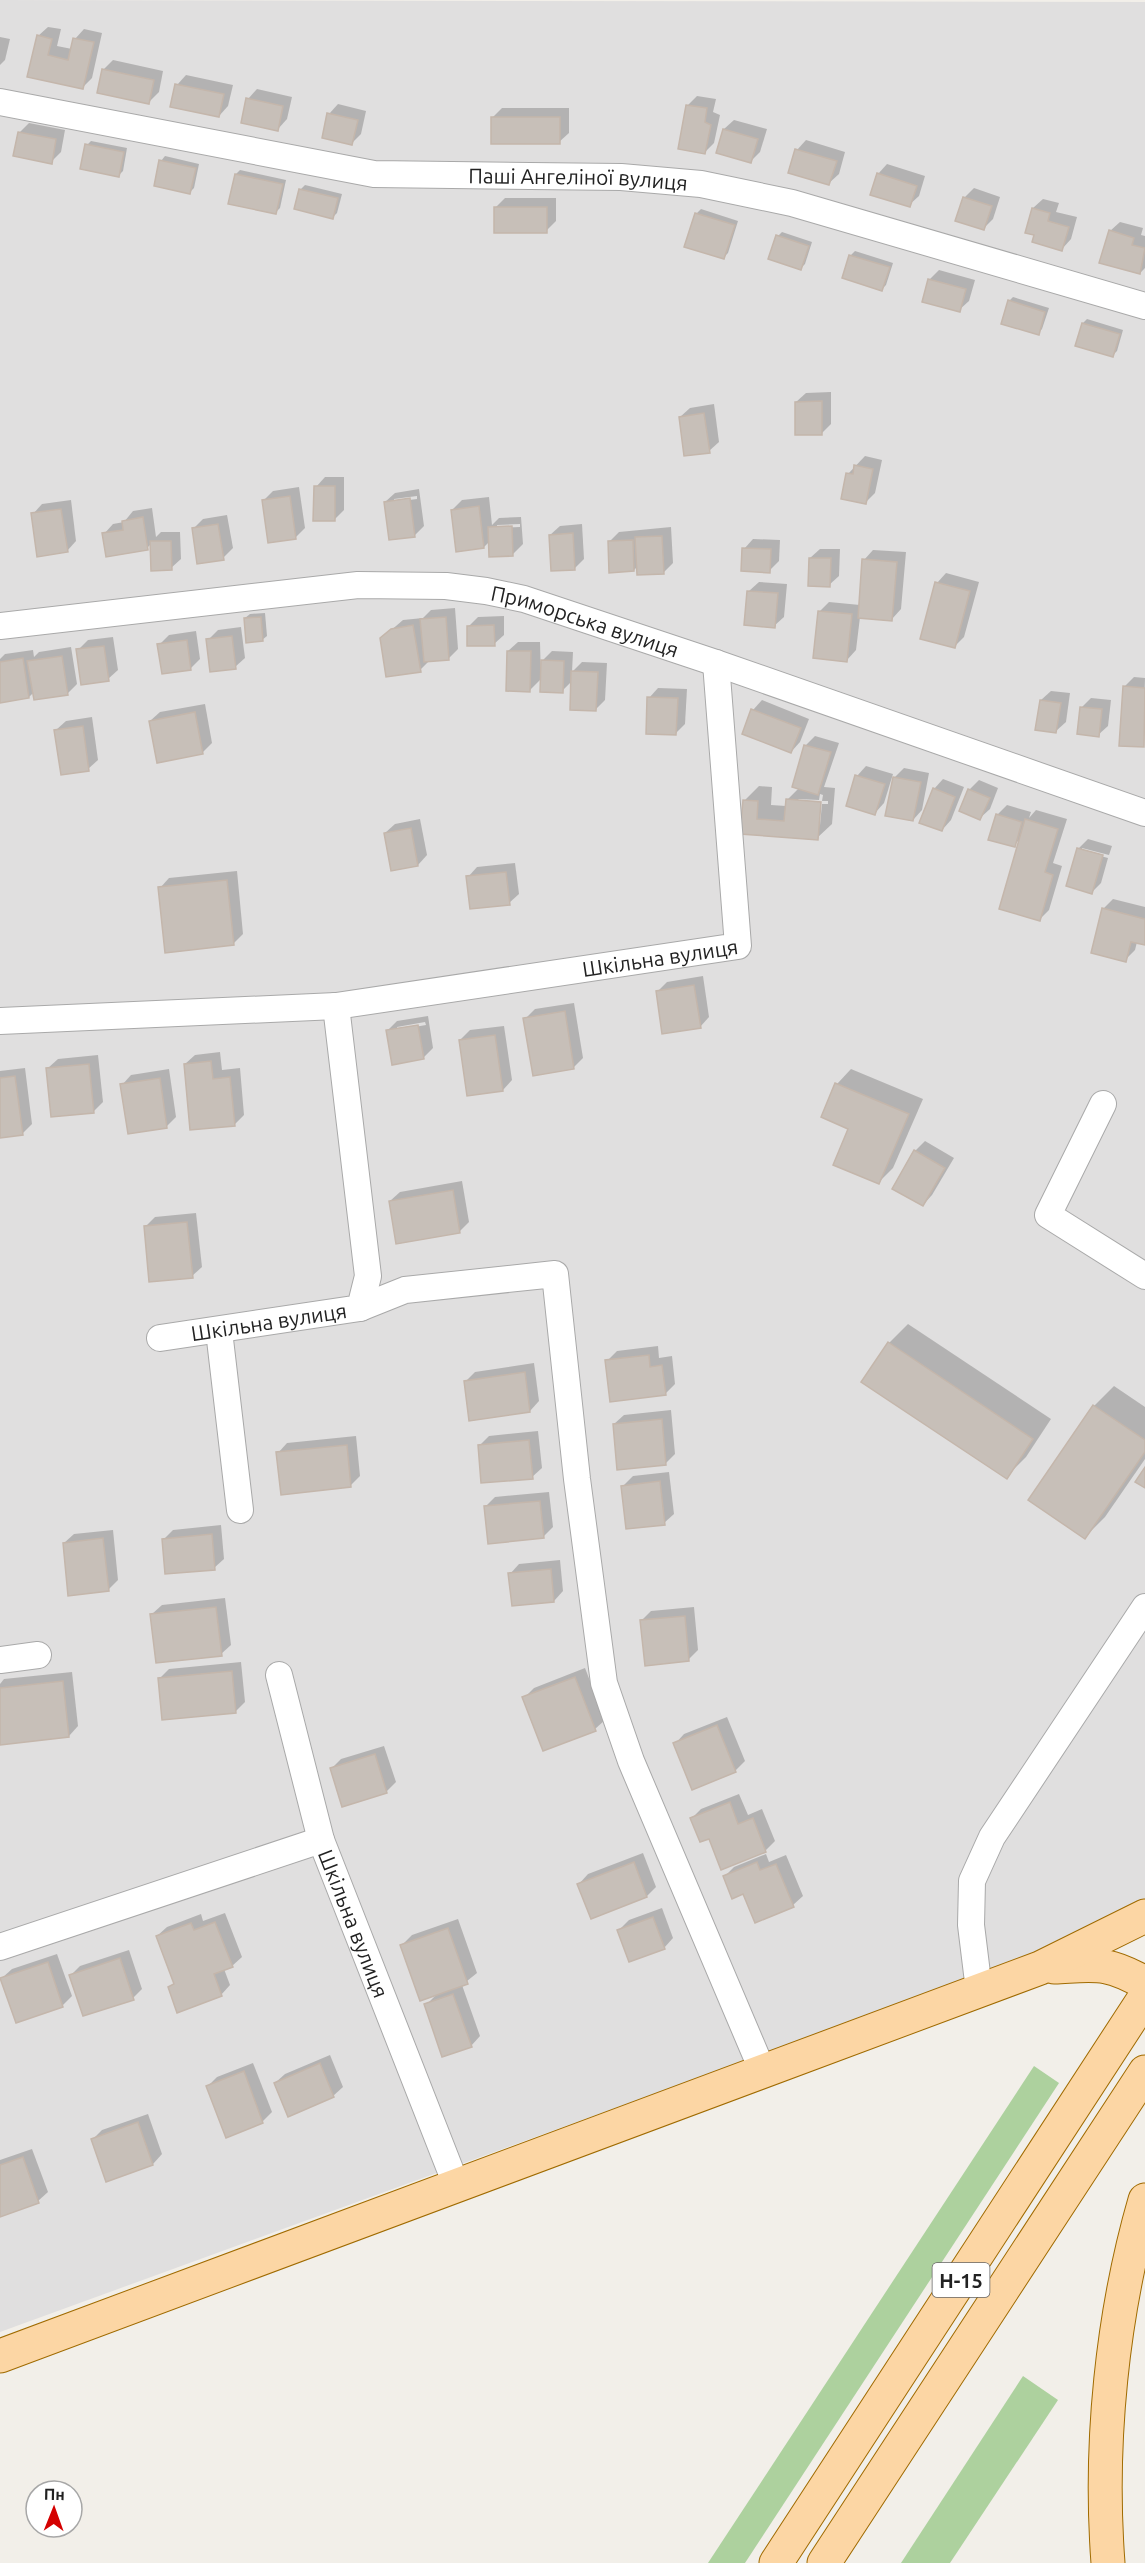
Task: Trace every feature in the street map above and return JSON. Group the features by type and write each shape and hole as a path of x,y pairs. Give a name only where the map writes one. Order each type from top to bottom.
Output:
{"main road":[{"path":"0,2356 1040,1968 1145,1916"},
{"path":"1040,1968 1104,1965 1120,1969 1145,1983"},
{"name":"Н-15","path":"776,2563 1145,1997"},
{"path":"824,2563 1145,2072"},
{"path":"1108,2563 1105,2456 1113,2377 1128,2258 1145,2200"}],"street":[{"name":"Паші Ангеліної вулиця","path":"0,102 374,174 621,177 701,184 792,203 1145,306"},
{"name":"Приморська вулиця","path":"0,626 358,585 446,586 486,591 524,599 717,663 1145,813"},
{"name":"Шкільна вулиця","path":"0,1022 336,1006 738,946 717,663"},
{"name":"Шкільна вулиця","path":"160,1338 219,1331 360,1308 368,1276 336,1006"},
{"path":"1103,1104 1048,1215 1145,1276"},
{"path":"360,1308 405,1290 555,1274 576,1479 604,1683 631,1761 763,2072"},
{"path":"219,1331 240,1510"},
{"path":"979,1990 971,1925 972,1881 992,1837 1145,1607"},
{"path":"0,1660 38,1655"},
{"path":"279,1675 321,1840"},
{"name":"Шкільна вулиця","path":"0,1947 321,1840 457,2187"}],"shaded area":[{"path":"0,0 1145,2 1145,1905 1137,1918 0,2332"}],"green space":[{"path":"1034,2066 1059,2083 745,2563 708,2563"},
{"path":"1023,2376 1058,2400 950,2563 901,2563"}],"building":[{"path":"37,35 52,39 48,55 68,60 73,38 94,42 83,89 27,77"},
{"path":"102,69 154,80 149,104 97,93"},
{"path":"175,84 224,94 219,117 170,107"},
{"path":"246,98 283,106 278,131 241,123"},
{"path":"686,105 707,108 705,122 711,125 705,154 678,149"},
{"path":"327,113 358,120 352,145 322,138"},
{"path":"491,117 560,117 560,144 491,144"},
{"path":"723,129 758,139 751,163 716,153"},
{"path":"18,132 56,139 52,164 13,156"},
{"path":"85,144 124,152 119,177 80,169"},
{"path":"795,149 837,161 829,185 788,173"},
{"path":"159,160 196,168 190,194 154,186"},
{"path":"877,173 917,186 910,207 870,195"},
{"path":"235,174 283,184 276,214 228,204"},
{"path":"299,189 338,198 333,219 294,209"},
{"path":"963,197 992,206 984,230 955,221"},
{"path":"494,207 547,207 547,233 494,233"},
{"path":"1032,208 1050,213 1048,221 1069,227 1062,251 1032,242 1034,235 1025,233"},
{"path":"695,213 735,225 724,259 684,247"},
{"path":"1109,230 1134,238 1132,245 1145,248 1140,274 1099,263"},
{"path":"776,235 809,246 801,270 768,259"},
{"path":"849,255 890,267 882,291 842,278"},
{"path":"928,279 966,289 960,312 922,302"},
{"path":"1008,300 1045,312 1039,335 1001,324"},
{"path":"1082,323 1120,334 1113,357 1075,346"},
{"path":"822,401 822,435 795,435 795,402"},
{"path":"704,413 710,453 684,456 679,417"},
{"path":"854,465 873,469 866,504 841,499 846,473 853,474"},
{"path":"314,486 335,486 335,521 313,521"},
{"path":"290,496 296,539 268,543 262,500"},
{"path":"410,498 415,537 389,540 384,502"},
{"path":"479,506 484,548 456,552 451,510"},
{"path":"61,509 68,552 37,557 31,513"},
{"path":"143,517 148,550 106,557 102,533 123,530 122,521"},
{"path":"218,524 224,560 197,564 192,528"},
{"path":"512,526 513,556 489,557 488,527"},
{"path":"573,533 575,570 551,571 549,535"},
{"path":"662,536 664,574 637,575 635,537"},
{"path":"633,540 634,571 609,573 608,541"},
{"path":"150,541 171,541 172,570 151,571"},
{"path":"742,548 771,549 770,573 741,571"},
{"path":"809,558 831,558 830,587 808,586"},
{"path":"862,559 897,562 892,621 858,618"},
{"path":"935,582 970,591 955,648 920,639"},
{"path":"747,591 778,593 775,628 744,625"},
{"path":"818,611 852,614 847,662 813,658"},
{"path":"261,617 263,641 246,643 244,618"},
{"path":"446,617 449,660 424,662 420,619"},
{"path":"413,625 421,672 386,677 380,638 391,629"},
{"path":"494,625 495,646 467,646 467,626"},
{"path":"232,636 236,669 210,672 206,639"},
{"path":"187,640 191,670 162,674 157,644"},
{"path":"104,646 109,681 81,685 76,649"},
{"path":"507,651 531,651 530,692 506,691"},
{"path":"62,656 68,695 34,700 27,661"},
{"path":"23,658 29,698 0,703 0,662"},
{"path":"541,660 564,661 563,693 540,692"},
{"path":"571,671 598,672 596,711 570,710"},
{"path":"1123,686 1145,688 1144,747 1119,746"},
{"path":"647,697 678,698 676,735 646,734"},
{"path":"1040,700 1061,703 1056,733 1035,730"},
{"path":"1080,707 1102,709 1099,737 1077,734"},
{"path":"751,709 801,728 791,753 742,734"},
{"path":"195,712 203,754 157,763 149,721"},
{"path":"83,726 89,771 61,775 54,730"},
{"path":"804,745 831,752 818,795 792,787"},
{"path":"855,775 885,784 875,815 846,806"},
{"path":"893,777 921,782 913,821 885,816"},
{"path":"933,788 955,797 942,831 919,823"},
{"path":"968,789 990,798 980,820 959,811"},
{"path":"786,799 821,802 818,840 740,834 743,800 758,801 757,819 784,821"},
{"path":"996,814 1022,822 1015,847 988,840"},
{"path":"1025,819 1058,829 1045,872 1053,875 1040,921 999,909"},
{"path":"411,828 418,866 391,871 384,833"},
{"path":"1077,848 1103,855 1092,894 1066,886"},
{"path":"506,872 510,905 470,909 466,876"},
{"path":"227,880 234,945 165,953 158,887"},
{"path":"1102,908 1145,919 1145,945 1131,942 1126,962 1091,953"},
{"path":"694,985 701,1028 662,1034 656,991"},
{"path":"565,1011 574,1069 533,1076 523,1018"},
{"path":"418,1025 424,1059 392,1065 386,1030"},
{"path":"495,1035 503,1091 467,1096 459,1040"},
{"path":"211,1061 213,1079 230,1077 235,1126 190,1130 184,1064"},
{"path":"89,1064 94,1113 51,1117 46,1068"},
{"path":"15,1076 23,1135 0,1138 0,1078"},
{"path":"160,1078 167,1128 128,1134 120,1084"},
{"path":"835,1083 909,1114 879,1184 833,1165 848,1129 821,1117"},
{"path":"914,1150 945,1168 923,1206 892,1189"},
{"path":"453,1190 460,1233 396,1244 389,1201"},
{"path":"187,1222 193,1278 149,1282 144,1226"},
{"path":"888,1342 1033,1439 1007,1479 861,1382"},
{"path":"649,1355 650,1367 662,1365 666,1395 610,1402 605,1360"},
{"path":"525,1372 530,1412 469,1421 464,1381"},
{"path":"1093,1405 1145,1440 1145,1452 1085,1539 1028,1500"},
{"path":"662,1419 666,1465 617,1470 613,1424"},
{"path":"529,1440 533,1479 481,1483 478,1445"},
{"path":"347,1445 351,1487 281,1495 276,1452"},
{"path":"1145,1467 1145,1488 1135,1482"},
{"path":"660,1481 665,1525 626,1529 621,1486"},
{"path":"540,1501 544,1538 488,1544 484,1506"},
{"path":"212,1534 215,1570 165,1574 162,1539"},
{"path":"103,1538 109,1591 68,1596 63,1543"},
{"path":"551,1569 554,1602 512,1606 508,1573"},
{"path":"216,1607 222,1656 156,1663 150,1614"},
{"path":"685,1616 689,1661 645,1666 640,1620"},
{"path":"232,1671 236,1713 162,1720 158,1678"},
{"path":"575,1677 596,1731 543,1751 522,1697"},
{"path":"63,1681 69,1737 0,1745 0,1688"},
{"path":"717,1725 736,1772 692,1790 673,1743"},
{"path":"375,1754 387,1793 342,1807 330,1768"},
{"path":"730,1802 738,1824 753,1818 766,1852 721,1870 709,1839 700,1842 690,1818"},
{"path":"634,1862 647,1897 591,1919 577,1884"},
{"path":"757,1862 760,1870 776,1864 794,1907 755,1923 743,1894 732,1899 723,1876"},
{"path":"653,1917 665,1949 629,1962 617,1930"},
{"path":"215,1922 233,1967 214,1974 222,1996 177,2013 168,1987 174,1984 156,1936 191,1923 194,1930"},
{"path":"448,1928 468,1984 420,2001 400,1945"},
{"path":"120,1958 134,2000 83,2016 69,1975"},
{"path":"48,1962 63,2007 16,2023 0,1978"},
{"path":"453,1994 472,2047 442,2057 424,2004"},
{"path":"320,2063 334,2097 288,2117 274,2083"},
{"path":"244,2071 263,2123 226,2138 206,2086"},
{"path":"138,2122 153,2165 106,2182 91,2139"},
{"path":"23,2157 39,2203 0,2217 0,2165"}]}
